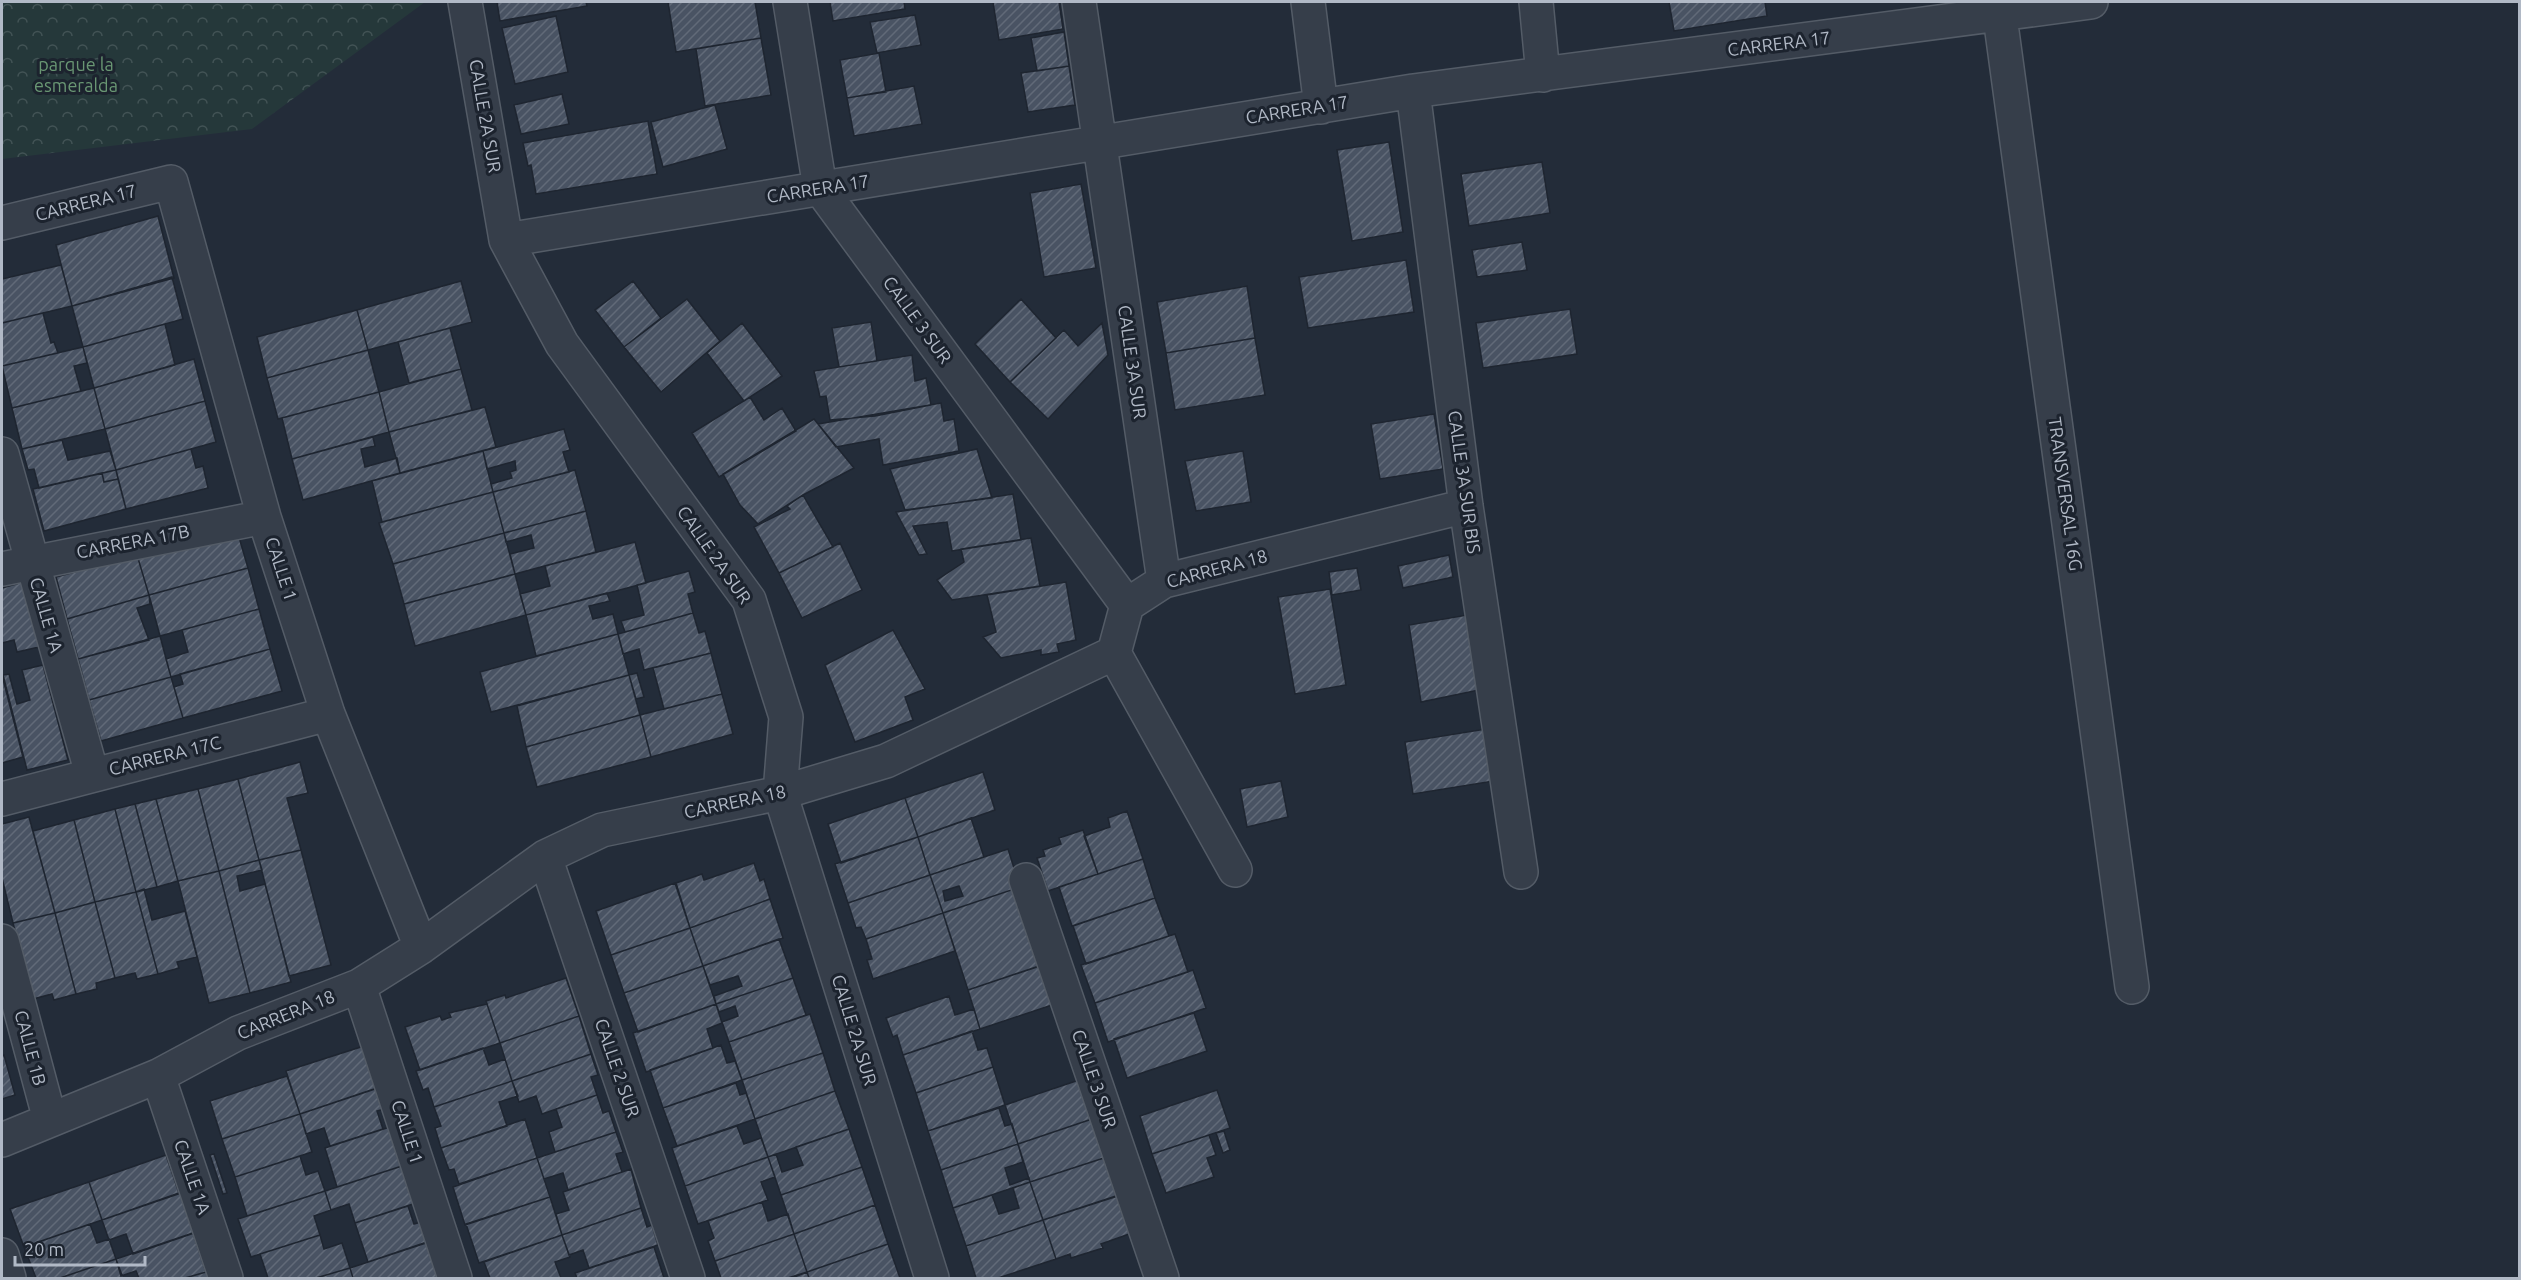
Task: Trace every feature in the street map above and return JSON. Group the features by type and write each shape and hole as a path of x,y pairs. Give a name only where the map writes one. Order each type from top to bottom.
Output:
{"street":[{"name":"CALLE 2A SUR","path":"465,2 506,240 562,344 749,600 786,717 780,793 932,1278"},
{"name":"CALLE 3 SUR","path":"790,2 820,188 1127,605"},
{"name":"CALLE 3A SUR","path":"1079,2 1164,581"},
{"path":"1308,2 1321,106"},
{"path":"1536,2 1543,75"},
{"name":"CARRERA 17","path":"506,240 1413,91 1543,75 1999,8 2091,2"},
{"name":"TRANSVERSAL 16G","path":"1999,8 2132,987"},
{"name":"CALLE 3A SUR BIS","path":"1413,91 1466,506 1521,872"},
{"name":"CARRERA 17","path":"2,223 171,182"},
{"name":"CALLE 1","path":"171,182 264,517 328,714 421,946"},
{"name":"CALLE 1A","path":"2,454 16,566 92,774"},
{"name":"CARRERA 18","path":"1127,605 1164,581 1466,506"},
{"name":"CARRERA 17B","path":"16,566 264,517"},
{"path":"1127,605 1114,653 1235,870"},
{"name":"CARRERA 18","path":"2,1140 158,1076 238,1033 359,986 421,946 545,857 602,830 780,793 886,761 1114,653"},
{"name":"CARRERA 17C","path":"2,799 328,714"},
{"name":"CALLE 2 SUR","path":"545,857 688,1278"},
{"name":"CALLE 3 SUR","path":"1026,880 1162,1278"},
{"name":"CALLE 1B","path":"2,941 50,1120"},
{"name":"CALLE 1","path":"359,986 455,1278"},
{"name":"CALLE 1A","path":"158,1076 226,1278"},
{"path":"2,1255 9,1278"}],"green space":[{"name":"parque la esmeralda","path":"2,2 425,2 252,129 2,159"}],"building":[{"path":"497,2 586,2 587,6 500,21"},
{"path":"668,2 755,2 761,38 676,52"},
{"path":"830,2 904,2 905,9 833,21"},
{"path":"993,2 1059,2 1063,29 999,40"},
{"path":"1669,2 1765,2 1767,16 1674,31"},
{"path":"915,15 921,45 877,53 870,22"},
{"path":"556,16 568,72 515,84 502,28"},
{"path":"1064,32 1069,66 1037,71 1031,38"},
{"path":"761,38 771,95 705,106 696,49"},
{"path":"879,53 886,92 847,98 840,60"},
{"path":"1069,66 1075,105 1028,112 1021,73"},
{"path":"914,86 922,124 854,136 847,98"},
{"path":"562,94 569,124 521,134 514,105"},
{"path":"715,105 727,149 663,167 651,122"},
{"path":"648,121 657,174 536,194 531,165 528,166 523,143"},
{"path":"1389,142 1403,232 1352,241 1337,150"},
{"path":"1542,162 1550,213 1469,226 1461,174"},
{"path":"1081,184 1096,268 1044,277 1030,193"},
{"path":"158,216 174,278 72,306 56,245"},
{"path":"1522,242 1527,270 1477,277 1472,250"},
{"path":"1406,260 1414,312 1308,328 1299,277"},
{"path":"61,265 72,306 2,323 2,279"},
{"path":"172,277 183,319 83,347 72,306"},
{"path":"461,281 472,322 368,350 357,310"},
{"path":"633,281 661,318 624,347 595,310"},
{"path":"1247,286 1255,338 1166,353 1157,302"},
{"path":"687,299 720,341 661,392 624,347"},
{"path":"1021,299 1056,338 1010,382 975,344"},
{"path":"1570,309 1577,354 1483,368 1476,323"},
{"path":"357,310 368,350 267,378 257,337"},
{"path":"43,313 51,343 54,342 58,353 2,366 2,323"},
{"path":"871,322 877,361 839,367 832,328"},
{"path":"742,323 782,376 744,401 707,353"},
{"path":"1102,323 1108,355 1048,419 1010,382 1064,330 1078,346"},
{"path":"165,324 175,365 94,388 83,347"},
{"path":"450,328 461,369 409,383 398,342"},
{"path":"1255,338 1265,395 1175,410 1166,353"},
{"path":"83,347 87,363 74,366 81,391 12,408 2,366"},
{"path":"368,350 379,392 278,419 267,378"},
{"path":"912,355 915,381 926,378 931,405 875,416 830,420 826,396 820,397 814,371"},
{"path":"194,359 205,401 105,429 94,388"},
{"path":"461,369 472,410 389,432 379,392"},
{"path":"94,388 105,429 22,449 12,408"},
{"path":"379,392 389,432 292,459 282,418"},
{"path":"750,397 764,420 782,408 796,431 719,477 692,433"},
{"path":"205,401 216,442 116,470 105,429"},
{"path":"941,403 944,421 954,419 959,451 883,465 879,439 836,447 818,424"},
{"path":"485,407 496,447 400,473 389,432"},
{"path":"1434,414 1443,469 1380,479 1371,424"},
{"path":"814,419 854,468 803,495 758,524 740,505 723,474"},
{"path":"564,429 570,450 563,452 569,472 493,492 491,484 512,478 510,472 516,470 515,461 487,469 483,451"},
{"path":"373,437 375,446 361,449 365,467 397,458 400,473 303,500 292,459"},
{"path":"62,440 68,460 110,451 116,470 39,488 34,469 28,470 22,449"},
{"path":"191,449 196,468 203,466 208,488 126,509 116,470"},
{"path":"977,449 992,498 905,510 890,469"},
{"path":"483,451 493,492 382,522 372,481"},
{"path":"1243,451 1251,502 1196,511 1185,461"},
{"path":"116,470 118,479 104,482 102,473"},
{"path":"575,470 586,511 504,533 493,492"},
{"path":"102,473 104,482 118,479 126,509 44,531 33,489"},
{"path":"493,492 504,533 393,564 379,523"},
{"path":"1013,494 1021,540 952,551 947,522 913,526 927,554 919,555 896,512"},
{"path":"803,495 833,547 779,573 754,527 790,509 787,506"},
{"path":"586,511 596,552 515,574 510,554 534,548 531,535 506,542 504,533"},
{"path":"236,527 248,568 149,595 137,555"},
{"path":"504,533 515,574 404,604 393,564"},
{"path":"1031,538 1040,586 952,600 937,580 964,562 961,549"},
{"path":"635,542 646,583 526,615 520,594 550,586 545,566"},
{"path":"840,543 862,590 802,618 779,573"},
{"path":"137,555 149,595 67,619 56,577"},
{"path":"1449,555 1453,577 1403,588 1398,566"},
{"path":"248,568 259,609 160,636 149,595"},
{"path":"1357,568 1361,590 1332,595 1329,572"},
{"path":"689,571 695,592 688,594 693,613 625,632 621,621 644,615 637,585"},
{"path":"515,574 526,615 415,646 404,604"},
{"path":"23,582 39,647 17,652 14,640 2,643 2,588"},
{"path":"1066,582 1076,640 1057,644 1059,652 1041,655 1041,650 1001,658 983,637 996,632 987,595"},
{"path":"1330,589 1346,685 1295,694 1278,597"},
{"path":"607,593 610,601 589,606 593,619 613,614 618,634 536,656 526,615"},
{"path":"149,595 150,604 137,608 149,640 78,659 67,619"},
{"path":"259,609 270,649 171,677 166,659 188,652 182,630"},
{"path":"693,613 699,633 705,631 711,653 644,670 639,649 623,654 618,634"},
{"path":"1467,615 1479,690 1421,702 1409,625"},
{"path":"893,630 925,689 905,697 913,720 855,742 825,665"},
{"path":"618,634 629,675 491,712 480,672"},
{"path":"160,636 171,677 89,700 78,659"},
{"path":"270,649 282,691 183,718 174,687 183,684 180,674"},
{"path":"711,653 722,694 664,709 653,668"},
{"path":"43,665 68,760 27,770 3,675 9,674 17,704 30,700 22,670"},
{"path":"637,673 644,697 636,699 629,675"},
{"path":"2,675 23,757 2,763"},
{"path":"629,675 640,715 526,747 517,706"},
{"path":"171,677 183,718 101,741 89,700"},
{"path":"722,694 733,734 651,757 640,715"},
{"path":"640,715 651,757 537,787 526,747"},
{"path":"1486,729 1494,781 1413,794 1405,742"},
{"path":"300,762 308,793 287,798 301,850 259,860 238,779"},
{"path":"983,772 995,810 918,837 905,798"},
{"path":"238,779 259,860 219,871 198,789"},
{"path":"1281,781 1288,817 1247,827 1240,789"},
{"path":"198,789 219,871 178,881 156,799"},
{"path":"905,798 918,837 841,863 828,824"},
{"path":"156,799 178,881 157,887 135,804"},
{"path":"135,804 157,887 136,892 115,809"},
{"path":"115,809 136,892 95,902 74,820"},
{"path":"1127,811 1143,859 1098,874 1084,836 1110,827 1108,818"},
{"path":"29,817 55,913 13,923 2,878 2,824"},
{"path":"971,818 984,857 930,875 918,837"},
{"path":"74,820 95,902 55,913 33,831"},
{"path":"1083,830 1098,874 1048,891 1037,858 1045,856 1043,850 1061,844 1059,838"},
{"path":"918,837 930,875 848,903 835,864"},
{"path":"1008,849 1020,887 943,913 930,875","holes":["959,886 963,896 945,901 943,891"]},
{"path":"301,850 331,965 289,976 259,860"},
{"path":"1143,859 1155,898 1072,926 1059,887"},
{"path":"259,860 262,870 237,876 240,891 265,884 291,982 250,993 219,871"},
{"path":"754,863 760,881 764,879 770,899 690,928 676,883 702,874 704,880"},
{"path":"219,871 250,993 209,1003 178,881"},
{"path":"930,875 943,913 866,939 861,927 856,928 848,903"},
{"path":"675,883 690,928 611,955 596,911"},
{"path":"1020,887 1046,964 968,990 943,913"},
{"path":"144,889 152,920 185,911 197,957 177,962 179,968 158,974 136,892"},
{"path":"136,892 158,974 137,979 135,973 115,978 95,902"},
{"path":"1155,898 1169,936 1086,964 1073,926"},
{"path":"770,899 783,938 703,966 690,928"},
{"path":"95,902 115,978 96,983 97,989 76,994 55,913"},
{"path":"55,913 76,994 54,1000 52,994 33,999 13,923"},
{"path":"943,913 955,951 873,979 867,960 872,959 866,939"},
{"path":"690,928 703,966 624,993 611,955"},
{"path":"1175,934 1188,972 1095,1003 1081,965"},
{"path":"779,939 793,978 716,1004 714,996 742,986 738,976 710,985 703,966"},
{"path":"1045,964 1058,1003 980,1029 968,990"},
{"path":"703,966 716,1004 638,1032 624,993"},
{"path":"1193,970 1206,1008 1108,1042 1095,1003"},
{"path":"566,978 579,1016 500,1043 486,1001 505,995 506,998"},
{"path":"793,978 806,1015 729,1042 722,1022 738,1016 735,1006 719,1012 716,1004"},
{"path":"949,996 955,1015 974,1009 980,1029 903,1055 897,1035 893,1037 886,1018"},
{"path":"487,1004 500,1043 420,1070 405,1027 440,1016 442,1020 451,1017 449,1013"},
{"path":"716,1004 722,1023 707,1029 713,1048 646,1072 633,1033"},
{"path":"1194,1013 1207,1051 1127,1078 1114,1039"},
{"path":"810,1014 823,1053 742,1080 729,1042"},
{"path":"579,1016 591,1054 512,1081 500,1043"},
{"path":"972,1031 978,1050 987,1048 993,1067 916,1093 903,1055"},
{"path":"721,1045 727,1063 735,1061 742,1080 663,1108 650,1070"},
{"path":"364,1046 381,1087 300,1114 286,1071"},
{"path":"483,1048 489,1065 505,1059 512,1081 434,1107 428,1088 423,1090 416,1071"},
{"path":"823,1053 835,1091 755,1119 742,1080"},
{"path":"591,1054 598,1075 591,1077 597,1095 542,1114 536,1096 519,1102 512,1081"},
{"path":"4,1055 15,1095 2,1099 2,1056"},
{"path":"993,1067 1005,1105 928,1131 916,1093"},
{"path":"287,1076 300,1114 222,1139 210,1101"},
{"path":"1082,1079 1095,1118 1018,1144 1005,1105"},
{"path":"512,1081 518,1096 499,1102 507,1126 441,1148 435,1128 441,1126 434,1107"},
{"path":"736,1083 740,1095 746,1093 755,1119 677,1146 663,1108"},
{"path":"377,1088 384,1109 377,1111 383,1129 330,1146 324,1128 306,1134 300,1114"},
{"path":"1217,1090 1230,1128 1152,1154 1140,1116"},
{"path":"835,1091 849,1129 768,1157 755,1119"},
{"path":"597,1095 603,1113 609,1111 616,1132 555,1152 549,1132 562,1127 556,1109"},
{"path":"999,1108 1005,1126 1012,1124 1018,1144 941,1170 928,1131"},
{"path":"300,1114 312,1152 235,1177 222,1139"},
{"path":"1098,1117 1107,1157 1030,1182 1018,1144"},
{"path":"525,1119 537,1158 459,1184 454,1169 449,1170 441,1148"},
{"path":"396,1125 402,1166 337,1187 325,1148"},
{"path":"737,1126 744,1144 761,1138 768,1157 685,1186 672,1148"},
{"path":"849,1129 862,1167 781,1195 768,1157 776,1154 782,1172 803,1165 796,1147"},
{"path":"1224,1131 1230,1150 1223,1153 1216,1133"},
{"path":"616,1132 623,1152 616,1154 622,1172 568,1190 563,1173 544,1179 537,1158"},
{"path":"1209,1135 1216,1155 1207,1158 1214,1177 1166,1193 1152,1154"},
{"path":"1018,1144 1023,1162 1005,1168 1010,1185 1029,1178 1030,1182 953,1208 941,1170"},
{"path":"214,1154 227,1193 223,1194 210,1155"},
{"path":"166,1155 179,1193 102,1220 89,1182"},
{"path":"300,1156 306,1175 318,1171 325,1191 247,1216 235,1177"},
{"path":"768,1157 775,1177 761,1182 768,1200 698,1224 685,1186"},
{"path":"1107,1157 1124,1194 1043,1220 1030,1182"},
{"path":"537,1158 550,1197 465,1225 453,1187"},
{"path":"402,1166 419,1202 355,1223 349,1204 331,1210 325,1191"},
{"path":"862,1167 875,1205 794,1234 781,1195"},
{"path":"631,1169 641,1208 562,1235 556,1214 569,1210 563,1192"},
{"path":"89,1182 102,1220 24,1247 10,1209"},
{"path":"1030,1182 1043,1220 966,1246 953,1208 992,1195 999,1214 1019,1208 1013,1188"},
{"path":"325,1191 331,1210 314,1216 320,1235 251,1257 238,1219"},
{"path":"184,1192 197,1232 133,1254 126,1234 109,1240 102,1220"},
{"path":"1125,1193 1132,1233 1101,1244 1103,1248 1071,1258 1070,1254 1056,1259 1043,1220"},
{"path":"550,1197 562,1235 479,1263 466,1224"},
{"path":"762,1202 768,1221 788,1214 794,1234 715,1261 708,1241 714,1238 708,1221"},
{"path":"875,1205 888,1244 807,1272 794,1234"},
{"path":"408,1206 414,1224 421,1222 427,1242 368,1262 355,1223"},
{"path":"641,1208 647,1227 652,1225 658,1245 589,1268 583,1250 569,1255 562,1235"},
{"path":"1043,1220 1056,1259 998,1278 976,1278 966,1246"},
{"path":"90,1224 97,1243 109,1239 116,1259 60,1278 36,1278 24,1247"},
{"path":"193,1233 206,1272 185,1278 139,1278 136,1271 121,1276 116,1259"},
{"path":"794,1234 807,1272 788,1278 721,1278 715,1261"},
{"path":"320,1235 324,1249 342,1243 350,1268 316,1278 268,1278 260,1254"},
{"path":"562,1235 570,1257 555,1262 561,1278 490,1278 484,1262"},
{"path":"432,1241 444,1278 353,1278 350,1268"},
{"path":"888,1244 900,1278 809,1278 807,1272"},
{"path":"654,1247 664,1278 577,1278 575,1273"},
{"path":"116,1259 123,1278 60,1278"},
{"path":"350,1268 353,1278 316,1278"},
{"path":"209,1270 213,1278 185,1278 206,1272"},
{"path":"807,1272 809,1278 792,1278"}]}
